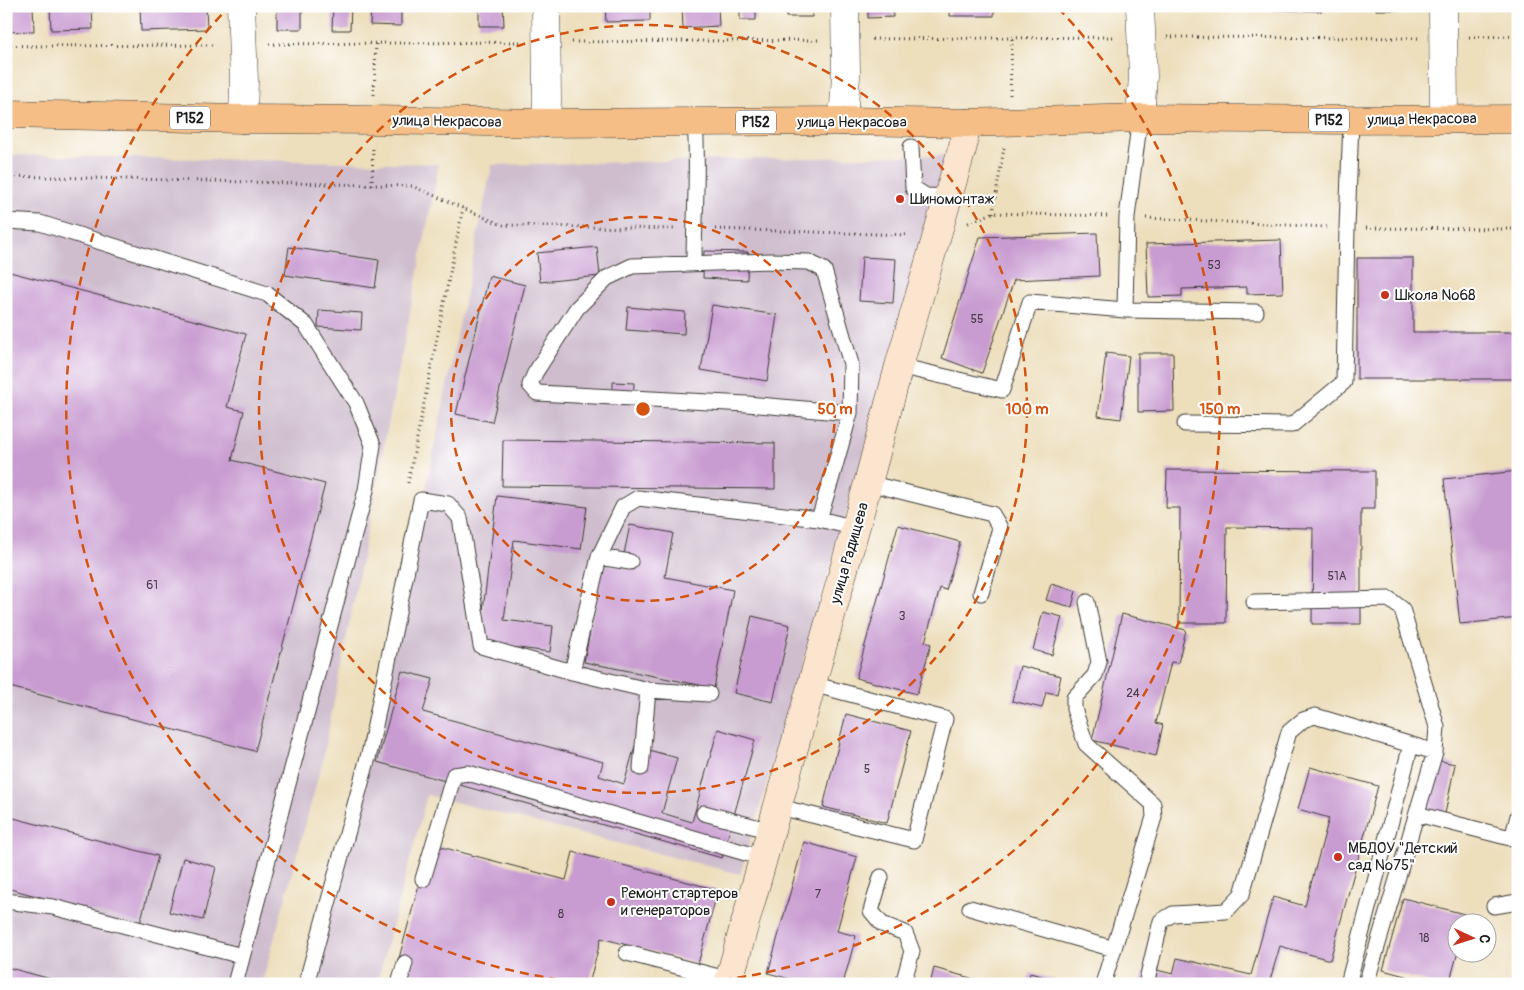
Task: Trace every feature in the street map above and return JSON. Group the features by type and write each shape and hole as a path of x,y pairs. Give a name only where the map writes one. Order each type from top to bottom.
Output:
{"main road":[{"name":"улица Некрасова","path":"6,114 546,123 966,122 1140,118 1518,119"}],"street":[{"path":"241,6 244,82 243,119"},
{"path":"546,6 546,123"},
{"path":"843,121 846,39 845,6"},
{"path":"1140,6 1143,76 1140,118"},
{"path":"1442,6 1444,118"},
{"name":"улица Радищева","path":"734,982 763,858 856,528 899,366 948,197 962,146 966,122"}],"lane":[{"path":"1124,310 1127,217 1140,118"},
{"path":"1185,424 1292,425 1344,382 1351,120"},
{"path":"694,263 697,144 695,123"},
{"path":"911,147 913,188 926,196 948,197"},
{"path":"6,221 40,223 267,294 306,325 356,403 373,445 366,490 235,984"},
{"path":"819,519 832,480 850,412 851,364 824,270 808,262 771,261 632,266 607,278 577,308 535,373 530,385 537,393 747,404 850,412"},
{"path":"899,366 1002,390 1030,302 1124,310 1256,312"},
{"path":"868,483 992,514 1000,528 981,594"},
{"path":"572,672 599,557 623,508 638,498 819,519 856,528"},
{"path":"306,984 370,750 421,500 448,504 460,518 481,646 572,672 648,690 709,694"},
{"path":"599,557 630,562"},
{"path":"1254,602 1389,599 1402,609 1437,727 1435,752 1366,984"},
{"path":"1087,602 1100,662 1095,675 1074,698 1074,709 1086,744 1154,804 1154,817 1104,984"},
{"path":"704,813 775,819 914,840 945,719 812,684"},
{"path":"640,768 648,690"},
{"path":"1146,984 1161,921 1173,914 1226,911 1242,894 1289,732 1303,720 1314,716 1435,752"},
{"path":"1348,984 1411,745"},
{"path":"423,879 454,775 468,773 763,858"},
{"path":"1417,814 1515,840 1518,816"},
{"path":"881,877 871,911 882,924 905,933 912,951 903,984"},
{"path":"6,901 53,907 242,956"},
{"path":"1494,906 1518,902"},
{"path":"970,908 1114,949"},
{"path":"627,953 734,982"},
{"path":"399,984 405,963"}],"path":[{"path":"6,45 1141,37 1443,38 1518,36"},
{"path":"6,176 412,186 502,225 937,235 993,214 1022,213 1347,228 1518,228"}],"shaded area":[{"path":"6,155 439,164 322,763 262,984 6,984"},
{"path":"952,155 740,874 427,795 377,984 309,984 373,747 492,165"}],"building":[{"path":"6,6 33,6 34,31 6,32"},
{"path":"50,6 92,6 93,29 51,30"},
{"path":"140,6 206,6 207,29 141,31"},
{"path":"277,6 302,6 302,29 277,29"},
{"path":"333,6 351,6 350,30 332,30"},
{"path":"371,6 401,6 401,26 370,25"},
{"path":"479,6 503,6 504,26 479,26"},
{"path":"605,6 650,6 650,21 606,22"},
{"path":"682,6 718,6 719,26 683,28"},
{"path":"740,6 756,6 756,20 740,20"},
{"path":"786,6 812,6 812,17 786,17"},
{"path":"868,6 893,6 893,17 868,18"},
{"path":"950,6 994,6 994,16 950,16"},
{"path":"1273,6 1322,6 1322,11 1273,10"},
{"path":"1376,6 1408,6 1408,10 1376,10"},
{"path":"1097,233 1099,276 1014,280 982,373 942,358 980,237"},
{"path":"1281,240 1283,293 1247,294 1247,287 1182,289 1182,296 1148,297 1146,244"},
{"path":"289,247 379,260 375,288 285,275"},
{"path":"597,247 600,276 540,282 537,253"},
{"path":"704,251 748,252 747,280 703,278"},
{"path":"862,257 896,259 893,303 859,301"},
{"name":"Школа №68","path":"1357,258 1413,258 1413,332 1518,332 1518,379 1357,379"},
{"path":"6,271 246,334 227,407 244,411 232,460 325,484 255,751 6,686"},
{"path":"489,276 525,285 492,422 456,414"},
{"path":"712,305 777,315 767,381 701,370"},
{"path":"628,307 685,312 684,334 626,330"},
{"path":"319,310 362,313 361,330 318,327"},
{"path":"1106,353 1129,356 1121,419 1098,416"},
{"path":"1138,353 1173,353 1174,411 1138,412"},
{"path":"613,382 634,383 633,403 613,402"},
{"path":"503,440 775,443 775,489 502,486"},
{"path":"1167,470 1375,471 1375,509 1361,509 1361,624 1312,624 1313,528 1227,527 1226,623 1179,623 1180,508 1166,508"},
{"path":"1518,471 1518,618 1460,624 1444,479"},
{"path":"497,496 587,507 581,549 514,540 504,620 553,626 550,652 479,643"},
{"path":"630,525 673,533 665,577 733,590 714,688 584,662 603,564 621,568"},
{"path":"898,525 960,542 946,590 940,588 925,642 931,644 917,694 856,678"},
{"path":"1051,584 1076,591 1072,607 1046,600"},
{"path":"1043,612 1062,617 1052,655 1033,650"},
{"path":"1122,614 1186,630 1178,663 1171,662 1156,723 1163,725 1156,756 1092,740"},
{"path":"752,616 790,625 773,702 734,693"},
{"path":"1020,666 1061,676 1057,694 1046,692 1042,708 1012,701"},
{"path":"402,671 433,679 423,712 603,762 599,776 624,784 635,746 677,758 662,813 692,822 718,729 755,740 722,858 377,762"},
{"path":"846,714 911,731 887,823 823,807"},
{"path":"1436,760 1455,764 1444,819 1424,815"},
{"name":"МБДОУ \"Детский сад №75\"","path":"1310,767 1378,786 1330,960 1280,946 1270,980 1282,984 1141,984 1145,967 1173,974 1177,958 1251,975 1273,897 1305,906 1329,818 1298,809"},
{"path":"6,816 158,856 140,923 6,888"},
{"path":"804,842 857,857 837,931 856,936 843,984 808,984 768,973"},
{"path":"430,844 566,880 573,852 718,890 698,964 601,938 589,984 392,984"},
{"path":"183,858 216,867 203,920 169,912"},
{"path":"1403,898 1457,912 1446,912 1446,962 1455,962 1449,984 1434,984 1383,970"},
{"path":"6,967 66,983 66,984 6,984"},
{"path":"934,968 989,983 989,984 930,984"},
{"path":"1030,973 1067,983 1067,984 1027,984"}],"place":[{"name":"Шиномонтаж","path":"900,199"},
{"name":"Школа №68","path":"1385,295"},
{"name":"МБДОУ \"Детский сад №75\"","path":"1338,857"},
{"name":"Ремонт стартеров и генераторов","path":"611,902"}]}
